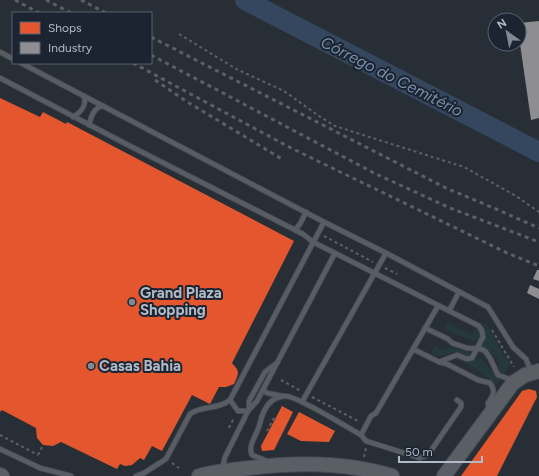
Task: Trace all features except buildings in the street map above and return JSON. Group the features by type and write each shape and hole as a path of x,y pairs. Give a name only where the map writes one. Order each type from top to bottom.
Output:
{"main road":[{"path":"444,476 516,380 522,376 537,373"},
{"path":"199,476 222,471 282,465 321,465 351,468 392,476"}],"lane":[{"path":"0,52 3,56"},
{"path":"23,64 324,222 386,252 490,309 513,347 526,359 537,373"},
{"path":"0,78 73,117 303,234 313,242 481,328 483,337 472,358 467,359 457,355 439,362"},
{"path":"73,117 78,114 84,106 84,96"},
{"path":"89,124 95,111 100,106 103,106"},
{"path":"295,230 306,212"},
{"path":"136,476 150,470 166,459 190,414 197,410 218,407 226,404 230,400 324,222"},
{"path":"302,402 386,252"},
{"path":"222,471 228,452 249,410 257,401 335,253"},
{"path":"449,311 459,292"},
{"path":"361,435 371,416 376,413 438,306"},
{"path":"425,328 448,339 452,343 467,348 485,351 499,376 516,380"},
{"path":"413,349 478,380 490,383 493,387 494,393 488,403 491,413"},
{"path":"249,410 249,401 265,372 278,362"},
{"path":"263,390 267,393 289,396 361,435 366,441 416,458 423,458 428,455 461,407 461,403 457,400"},
{"path":"282,465 252,455 250,449 268,404 283,396"},
{"path":"230,400 238,411 249,410"},
{"path":"0,449 40,468 72,476"}],"path":[{"path":"178,34 238,70 284,91 335,126 464,167 516,196 539,212"},
{"path":"322,234 376,263"},
{"path":"280,380 303,392"},
{"path":"309,396 362,423"},
{"path":"0,435 38,455"},
{"path":"363,459 367,445"}],"shaded area":[{"path":"448,323 472,335 475,329 479,331 479,339 474,341 444,330"},
{"path":"483,323 487,325 510,365 503,375 499,370 499,364 495,356 482,345 486,336 482,326"},
{"path":"435,346 442,350 449,347 468,351 472,354 469,356 456,352 436,356 431,353"},
{"path":"458,357 468,362 480,358 500,379 496,386 489,378 471,366 455,359"}],"waterway":[{"name":"Córrego do Cemitério","path":"245,0 539,152"}],"railway":[{"path":"15,0 37,12"},
{"path":"46,0 69,12"},
{"path":"81,0 104,12"},
{"path":"152,38 446,188 539,228"},
{"path":"152,56 374,173 450,208 539,242"},
{"path":"135,64 291,148 505,252 539,266"},
{"path":"155,80 189,103 282,159"}],"place":[{"name":"Grand Plaza Shopping","path":"132,302"},
{"name":"Casas Bahia","path":"91,366"}]}
